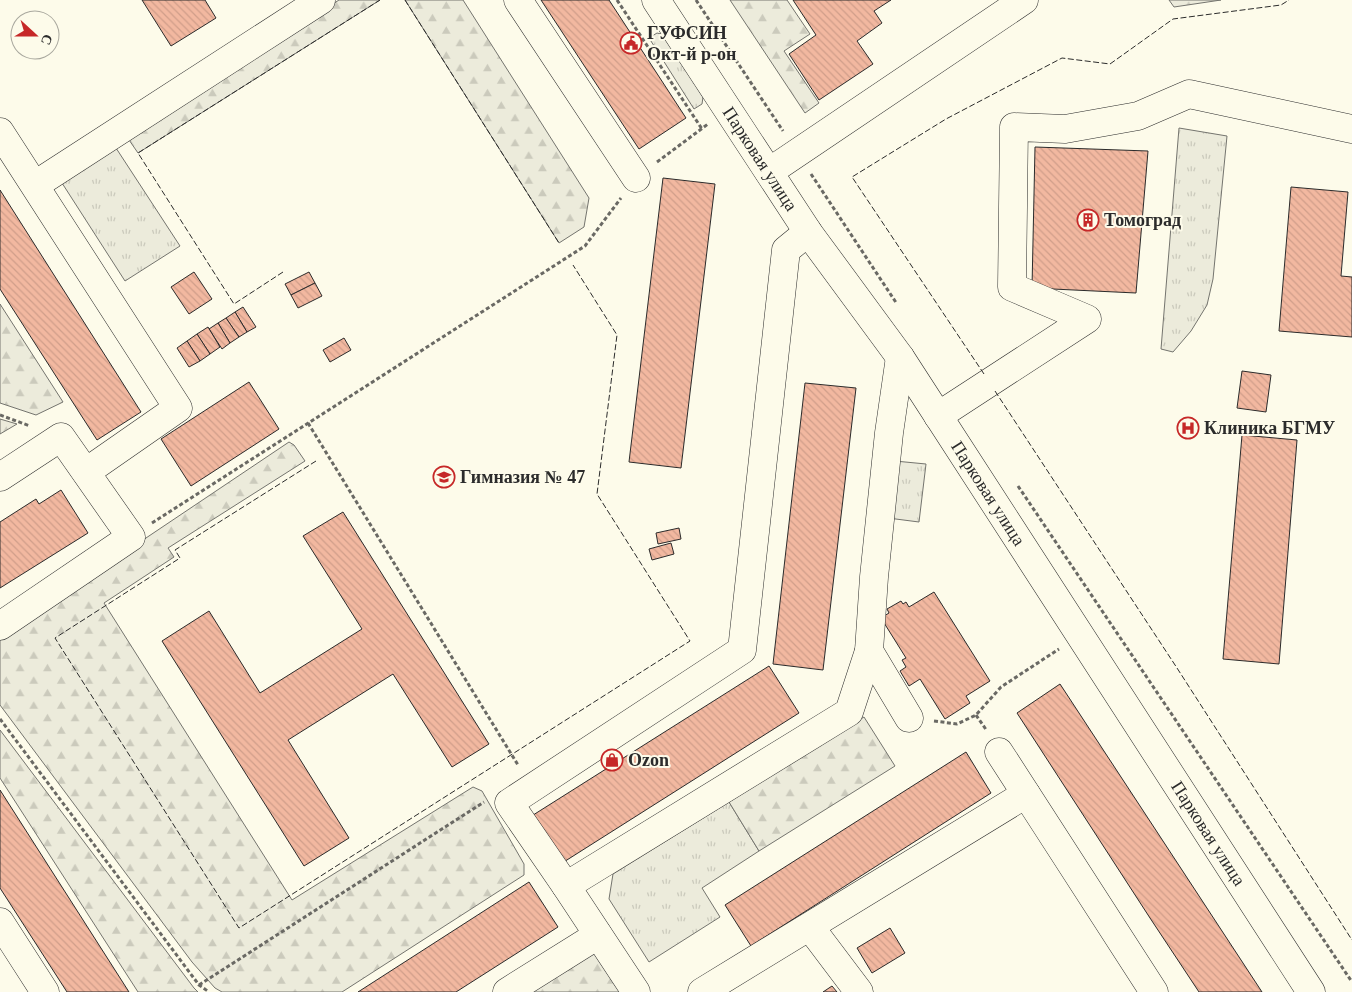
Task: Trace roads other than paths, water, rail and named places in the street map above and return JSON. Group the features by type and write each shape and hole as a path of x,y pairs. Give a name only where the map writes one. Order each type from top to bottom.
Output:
{"street":[{"path":"34,185 321,0"},
{"path":"518,0 636,178"},
{"path":"769,172 1024,0"},
{"name":"Парковая улица","path":"662,2 728,110 808,232 900,357 1311,992"},
{"path":"938,416 1087,319 1012,288 1014,127 1065,129 1138,116 1189,94 1352,129"},
{"path":"0,132 178,408 86,472"},
{"path":"636,992 509,803 742,650 786,250 808,232"},
{"path":"566,886 849,712 869,651 888,433 900,357"},
{"path":"0,477 61,437 131,537 0,626"},
{"path":"869,651 910,718"},
{"path":"999,752 1154,992"},
{"path":"702,992 1026,794"},
{"path":"0,922 45,992"},
{"path":"810,927 859,992"},
{"path":"507,992 598,935"}],"place":[{"name":"ГУФСИН Окт-й р-он","path":"631,43"},
{"name":"Томоград","path":"1088,220"},
{"name":"Клиника БГМУ","path":"1188,428"},
{"name":"Гимназия № 47","path":"444,477"},
{"name":"Ozon","path":"612,760"}]}
